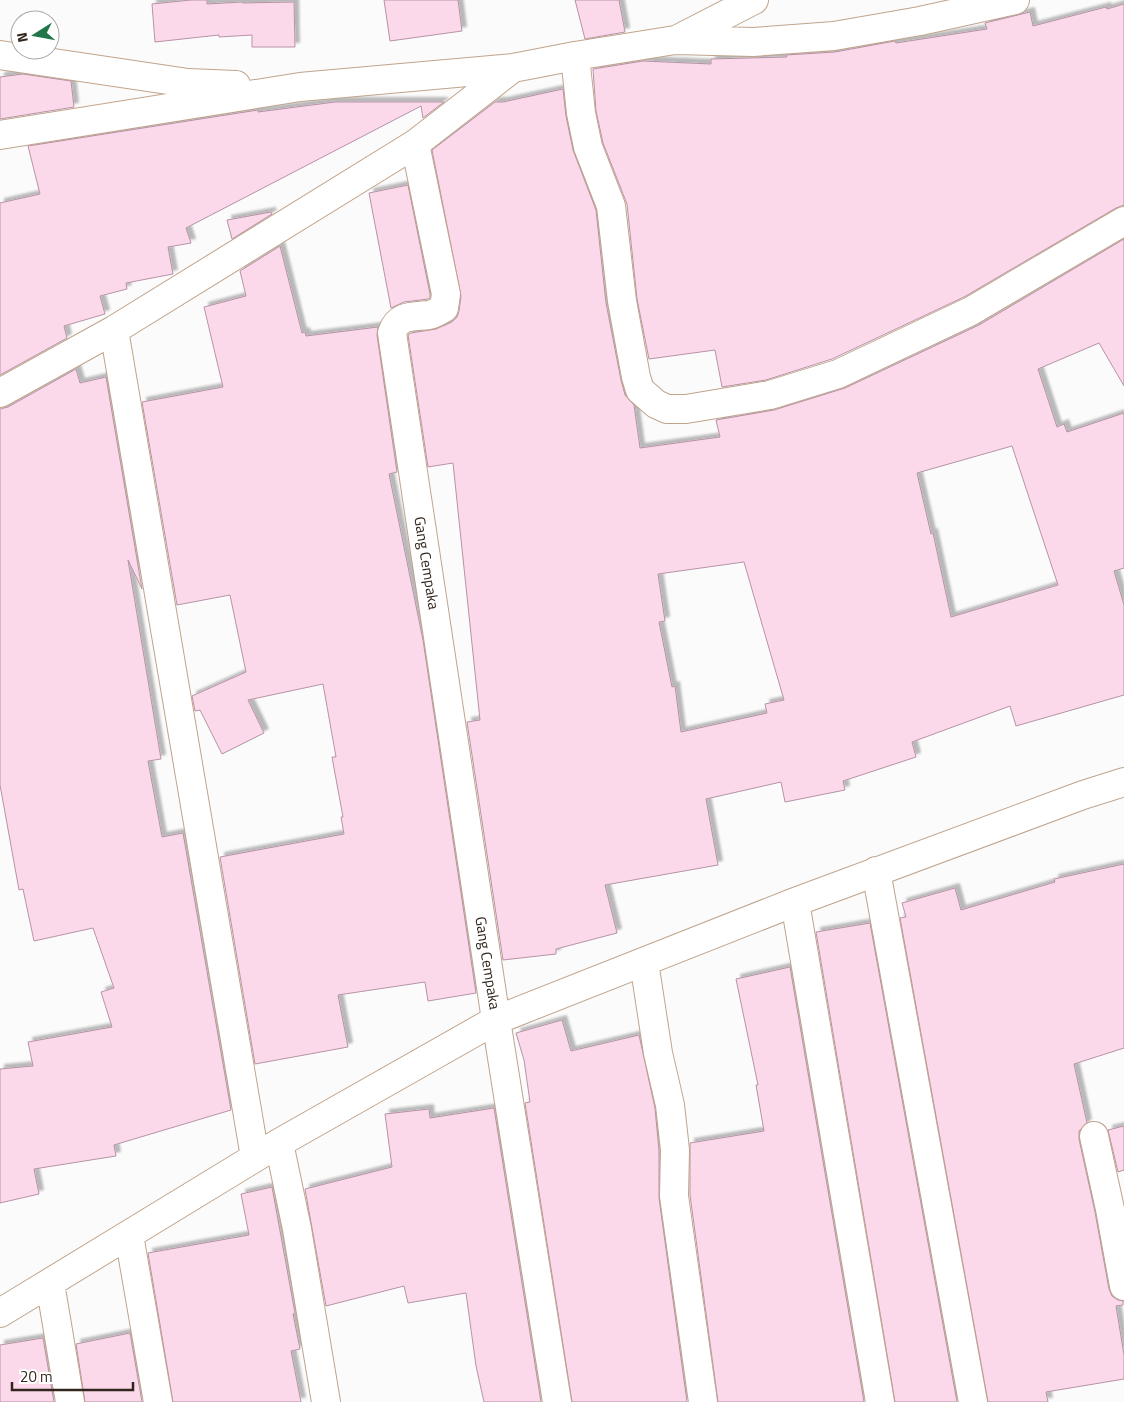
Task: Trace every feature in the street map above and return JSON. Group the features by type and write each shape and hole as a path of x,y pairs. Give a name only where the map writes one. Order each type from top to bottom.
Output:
{"street":[{"path":"675,40 754,0"},
{"path":"0,136 300,87 513,68 675,40 753,42 834,36 920,22 1014,0"},
{"path":"0,55 188,83 300,87"},
{"path":"575,56 581,114 588,147 611,206 622,301 636,377 640,390 656,404 667,409 686,409 770,395 838,374 972,311 1124,221"},
{"path":"0,392 114,330 415,144 513,68"},
{"name":"Gang Cempaka","path":"415,144 446,294 444,308 432,314 408,316 394,325 392,333 496,1020"},
{"path":"114,330 255,1157"},
{"path":"0,1314 255,1157 496,1020 794,902 1124,782"},
{"path":"876,871 973,1402"},
{"path":"794,902 880,1402"},
{"path":"644,962 658,1053 670,1105 674,1150 674,1196 703,1402"},
{"path":"496,1020 557,1402"},
{"path":"1094,1136 1124,1286"},
{"path":"279,1143 297,1229 326,1402"},
{"path":"129,1234 158,1402"},
{"path":"50,1283 70,1402"}],"building":[{"path":"207,0 207,4 294,2 295,47 252,47 252,35 219,37 219,35 155,42 152,4"},
{"path":"384,0 458,0 462,31 390,41"},
{"path":"575,0 619,0 625,32 585,39"},
{"path":"1124,4 1124,205 964,297 832,359 766,380 722,387 715,350 649,359 637,299 627,204 603,143 596,111 593,69 643,61 711,64 711,59 787,57 786,55 835,52 895,41 896,43 987,29 985,23 1030,12 1033,26"},
{"path":"23,74 71,81 74,107 0,119 0,77"},
{"path":"563,89 573,150 596,210 606,303 625,395 634,405 640,448 720,437 716,420 774,410 845,388 979,325 1124,239 1124,386 1099,343 1038,369 1057,427 1064,424 1067,432 1124,413 1124,568 1114,571 1124,605 1124,695 1016,726 1010,706 912,742 916,757 843,781 845,790 785,802 781,782 706,799 718,865 605,885 617,933 556,949 556,954 503,960 467,722 480,720 453,463 428,467 408,335 436,329 452,322 457,317 461,296 432,150 495,102 503,102","holes":["1012,446 1058,585 951,617 933,533 931,534 917,473","744,562 784,700 765,704 767,713 681,732 675,686 672,687 659,622 665,621 658,574"]},
{"path":"335,102 444,102 423,118 421,106 186,228 191,243 168,247 173,274 126,283 127,289 100,296 105,314 64,326 67,338 0,375 0,203 40,194 28,146 258,110 258,112"},
{"path":"408,185 430,298 404,302 391,308 369,193"},
{"path":"271,212 272,214 232,239 227,220"},
{"path":"280,246 302,333 305,332 306,336 378,327 377,335 397,472 389,474 423,640 476,993 428,1001 425,982 338,995 348,1047 255,1064 220,857 344,834 341,817 343,817 332,757 336,757 323,684 248,700 264,733 222,754 200,710 195,711 192,696 246,672 230,595 177,605 142,402 223,387 204,307 246,296 240,271"},
{"path":"76,369 80,383 106,377 142,589 128,560 161,759 148,761 162,837 183,833 231,1110 114,1145 116,1156 34,1169 39,1194 0,1203 0,1069 33,1066 28,1042 112,1027 101,992 114,988 93,928 34,941 23,889 19,890 0,785 0,409 8,407"},
{"path":"1124,864 1124,1048 1074,1064 1087,1123 1079,1131 1079,1139 1109,1289 1112,1296 1123,1301 1123,1305 1116,1306 1124,1355 1124,1379 1046,1392 1048,1402 988,1402 900,918 906,917 902,903 955,888 961,910 1055,882 1054,879"},
{"path":"870,923 957,1402 895,1402 816,932"},
{"path":"790,967 864,1402 718,1402 690,1195 690,1143 764,1131 756,1085 758,1085 736,979"},
{"path":"562,1020 571,1051 639,1035 655,1108 659,1151 659,1198 687,1402 572,1402 525,1103 530,1102 524,1060 516,1033"},
{"path":"494,1108 541,1402 484,1402 476,1366 466,1293 408,1303 404,1286 326,1306 305,1189 392,1167 385,1114 429,1109 430,1118"},
{"path":"1124,1126 1124,1170 1118,1172 1108,1130"},
{"path":"272,1187 300,1349 291,1351 301,1402 173,1402 148,1253 249,1235 241,1194"},
{"path":"130,1333 142,1402 85,1402 76,1344"},
{"path":"43,1338 54,1402 0,1402 0,1345"}]}
